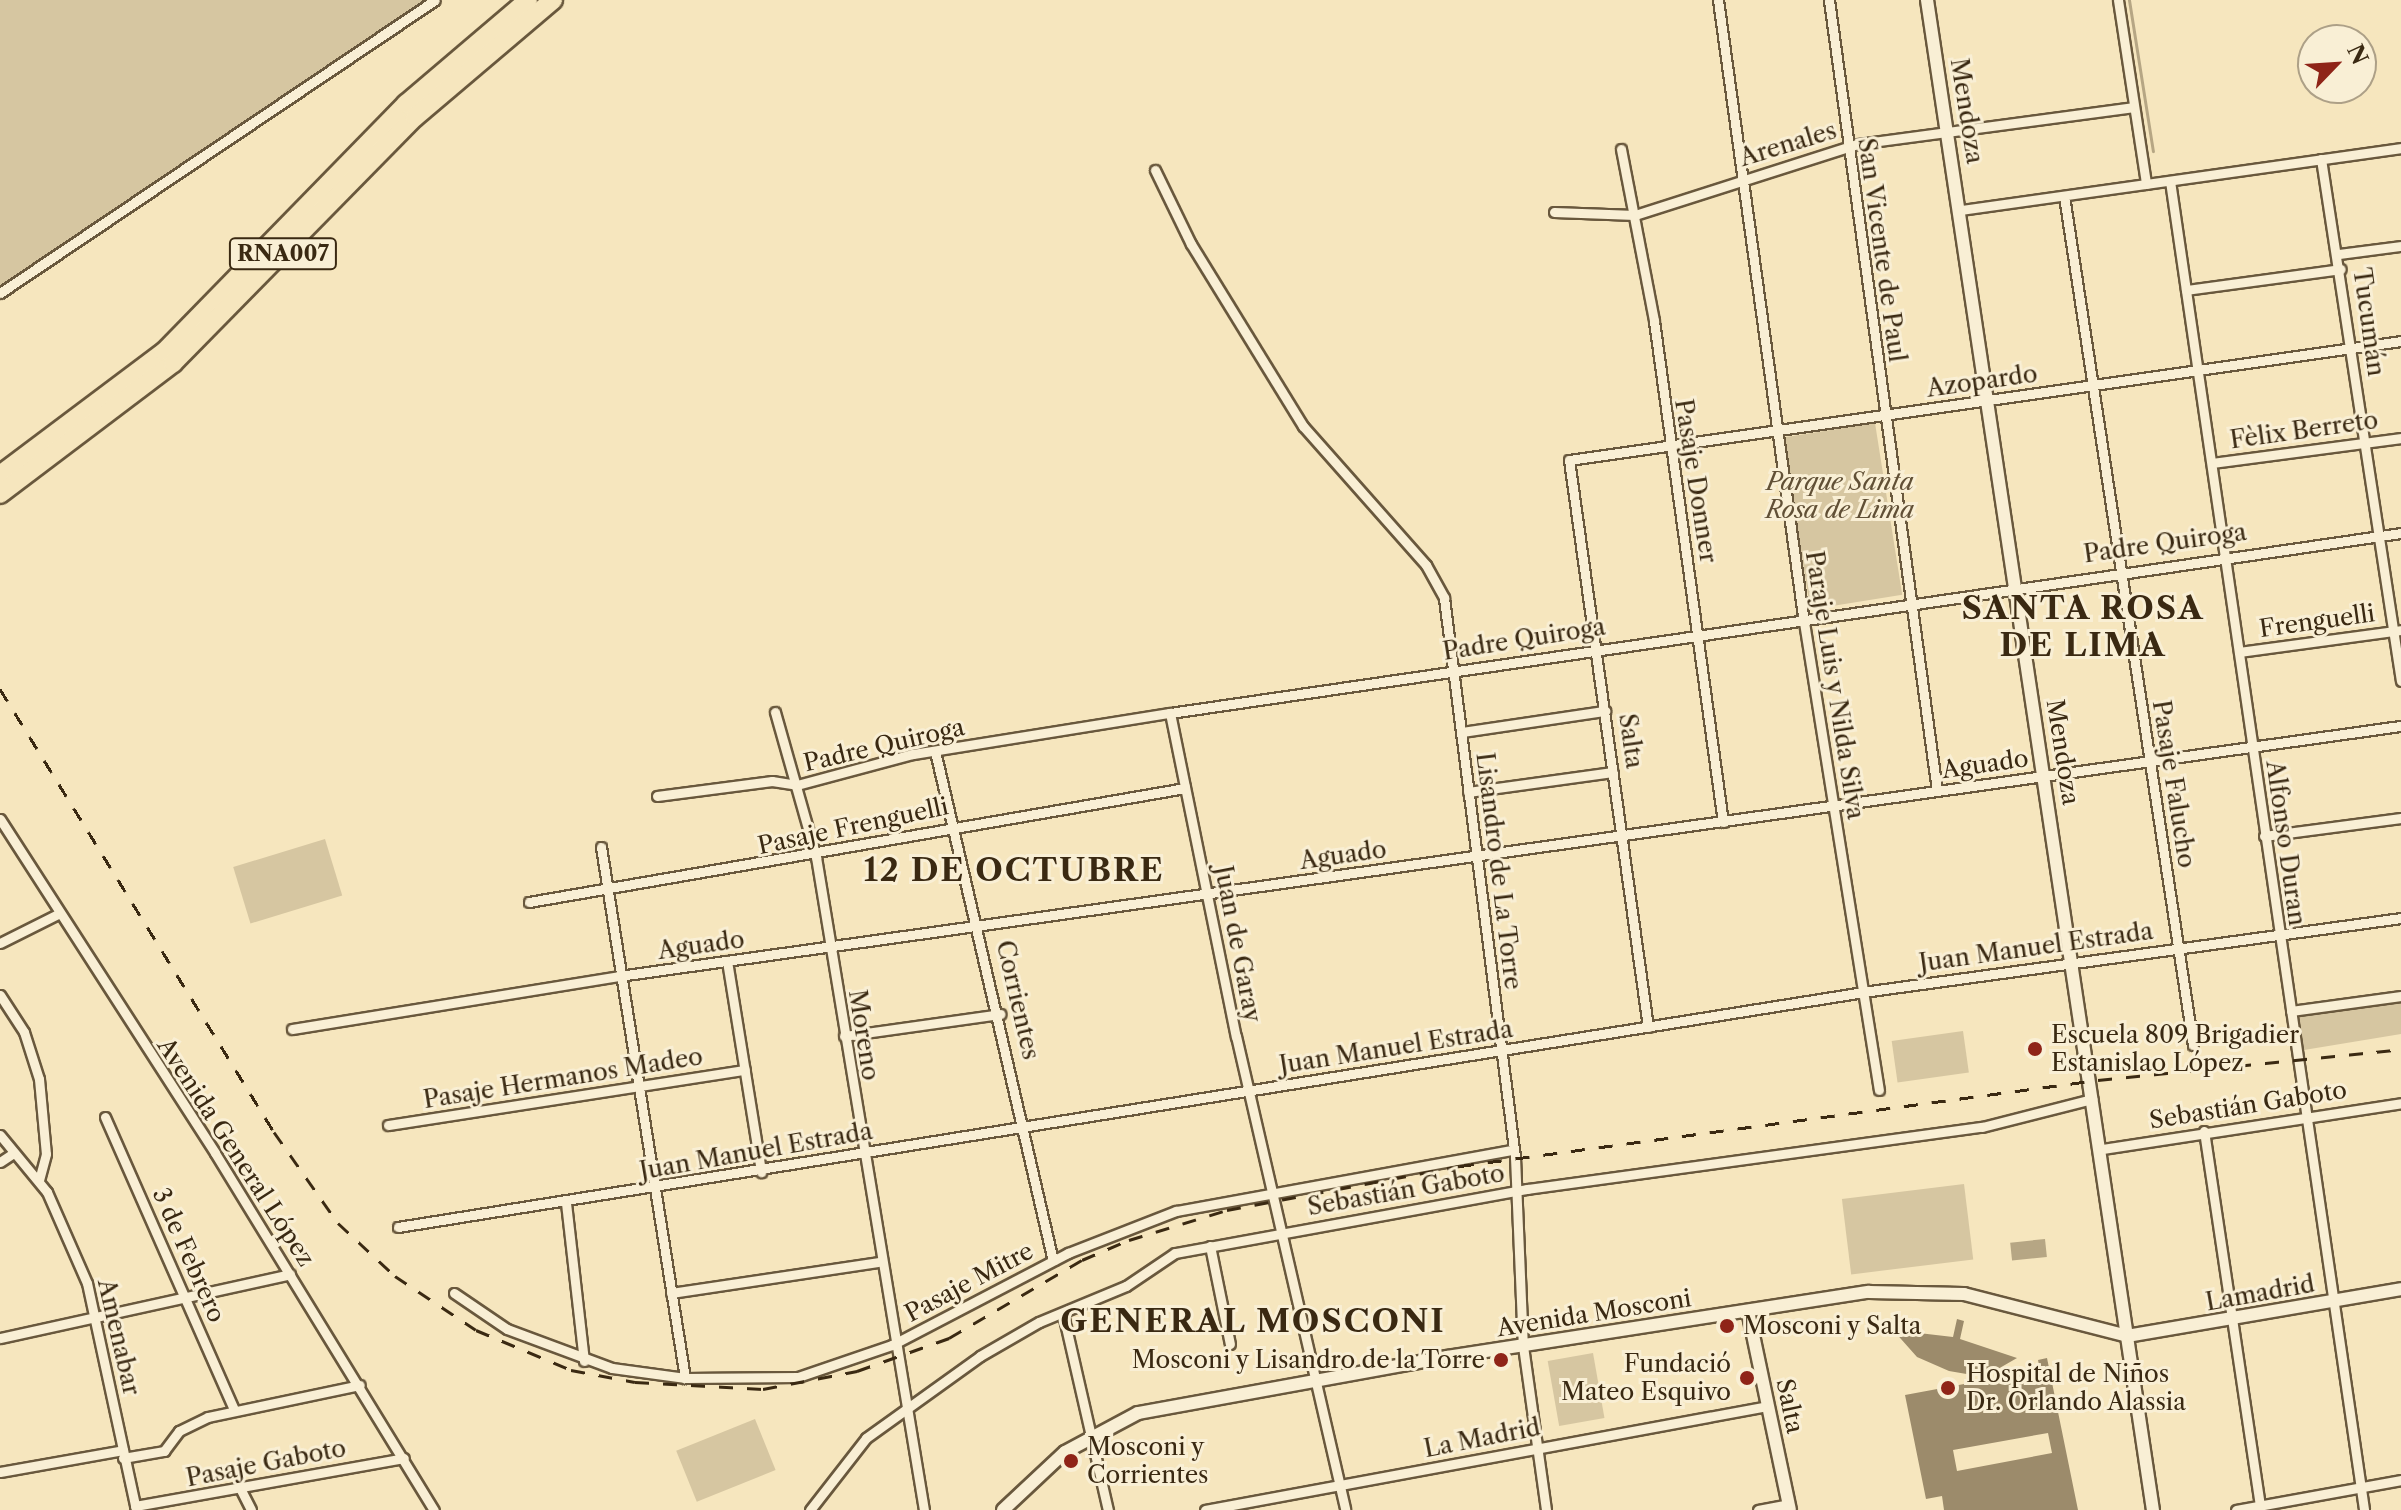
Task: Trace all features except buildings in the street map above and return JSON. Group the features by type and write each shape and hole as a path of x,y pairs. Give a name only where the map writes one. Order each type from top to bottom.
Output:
{"highway":[{"name":"RNA007","path":"0,475 164,352 406,104 528,0"},
{"name":"RNA007","path":"0,494 173,363 415,117 553,0"}],"street":[{"path":"0,293 435,0"},
{"name":"Paraje Luis y Nilda Silva","path":"1718,0 1803,616 1879,1090"},
{"name":"San Vicente de Paul","path":"1829,0 1937,790"},
{"name":"Mendoza","path":"1927,0 2102,1149 2153,1510"},
{"path":"2118,0 2146,184"},
{"name":"Arenales","path":"1554,212 1635,215 1847,146 2134,107"},
{"path":"1961,210 2401,148"},
{"name":"Pasaje Donner","path":"1621,149 1635,215 1699,633 1723,822"},
{"name":"Tucumán","path":"2321,159 2339,254 2380,535 2398,630 2401,681"},
{"name":"Lisandro de La Torre","path":"1155,170 1191,244 1303,426 1433,574 1444,598 1502,1051 1513,1150 1523,1346 1546,1510"},
{"name":"Alfonso Duran","path":"2170,181 2364,1510"},
{"name":"Pasaje Falucho","path":"2064,196 2193,1045"},
{"path":"2339,254 2401,246"},
{"path":"2186,290 2341,269"},
{"name":"Azopardo","path":"1569,460 2401,341"},
{"name":"Fèlix Berreto","path":"2212,463 2401,438"},
{"name":"Salta","path":"1569,460 1648,1027"},
{"name":"Padre Quiroga","path":"657,796 772,781 797,785 935,751 1170,713 2121,569 2401,533"},
{"name":"Frenguelli","path":"2239,652 2398,630"},
{"path":"1462,732 1605,711"},
{"name":"Moreno","path":"775,712 816,857 878,1262 924,1510"},
{"name":"Juan de Garay","path":"1170,713 1249,1091 1345,1510"},
{"name":"Aguado","path":"292,1029 619,976 2401,726"},
{"name":"Corrientes","path":"935,751 980,926 1053,1261"},
{"path":"1468,792 1613,772"},
{"name":"Pasaje Frenguelli","path":"529,902 816,857 953,828 1185,788"},
{"path":"2264,836 2401,818"},
{"name":"Avenida General López","path":"0,819 360,1385 434,1510"},
{"path":"601,847 685,1378"},
{"path":"0,943 60,913"},
{"name":"Juan Manuel Estrada","path":"398,1227 761,1172 862,1153 1863,992 2178,946 2401,918"},
{"path":"727,961 761,1172"},
{"path":"0,995 24,1032 39,1079 46,1154 39,1181"},
{"path":"2291,1011 2401,996"},
{"path":"844,1036 1000,1014"},
{"name":"Pasaje Hermanos Madeo","path":"388,1125 745,1070"},
{"name":"Sebastián Gaboto","path":"810,1510 851,1453 980,1356 1126,1286 1163,1258 1280,1232 1514,1192 1967,1130 2034,1118 2092,1099"},
{"name":"Sebastián Gaboto","path":"2102,1149 2306,1115 2401,1103"},
{"name":"3 de Febrero","path":"105,1117 189,1301 234,1410"},
{"path":"2204,1131 2260,1505"},
{"name":"Amenabar","path":"0,1135 12,1154 39,1181 76,1253 98,1318 136,1508"},
{"name":"Pasaje Mitre","path":"454,1293 507,1329 584,1361 685,1378 798,1377 892,1345 1053,1261 1176,1211 1271,1189 1513,1150"},
{"path":"0,1162 12,1154"},
{"path":"566,1203 584,1361"},
{"path":"1210,1246 1230,1344"},
{"path":"671,1293 878,1262"},
{"path":"0,1338 189,1301 290,1274"},
{"name":"Lamadrid","path":"2127,1336 2232,1321 2401,1289"},
{"name":"Avenida Mosconi","path":"1003,1510 1049,1464 1091,1436 1164,1406 1869,1292 1931,1290 2127,1336"},
{"name":"Salta","path":"1748,1311 1789,1507"},
{"path":"1063,1314 1108,1510"},
{"path":"0,1472 164,1451 187,1425 234,1410 360,1385"},
{"name":"La Madrid","path":"1205,1510 1768,1406"},
{"name":"Pasaje Gaboto","path":"136,1508 404,1458"},
{"path":"2236,1510 2401,1480"},
{"path":"241,1490 251,1510"},
{"path":"1758,1510 1789,1507"}],"green space":[{"path":"0,0 432,0 0,289"},
{"name":"Parque Santa Rosa de Lima","path":"1875,423 1902,595 1810,609 1783,438"},
{"path":"325,839 342,895 250,923 233,867"},
{"path":"2401,1003 2401,1034 2304,1050 2298,1016"},
{"path":"1963,1031 1969,1073 1898,1083 1892,1041"},
{"path":"1964,1184 1973,1259 1851,1274 1842,1199"},
{"path":"1593,1353 1604,1418 1559,1426 1548,1361"},
{"path":"755,1419 776,1470 697,1502 676,1451"}],"shaded area":[{"path":"2045,1239 2047,1257 2012,1261 2010,1243"}],"waterway":[{"path":"2129,0 2153,151"}],"railway":[{"path":"0,689 274,1132 338,1223 395,1276 476,1330 571,1370 635,1382 763,1389 857,1371 949,1338 1082,1260 1129,1240 1227,1210 1460,1166 2098,1080 2401,1049"}],"place":[{"name":"Escuela 809 Brigadier Estanislao López","path":"2035,1049"},
{"name":"Mosconi y Salta","path":"1727,1326"},
{"name":"Mosconi y Lisandro de la Torre","path":"1501,1360"},
{"name":"Fundació Mateo Esquivo","path":"1747,1378"},
{"name":"Hospital de Niños Dr. Orlando Alassia","path":"1948,1388"},
{"name":"Mosconi y Corrientes","path":"1071,1461"}],"district":[{"name":"SANTA ROSA DE LIMA","path":"2083,628"},
{"name":"12 DE OCTUBRE","path":"1014,870"},
{"name":"GENERAL MOSCONI","path":"1253,1321"}]}
